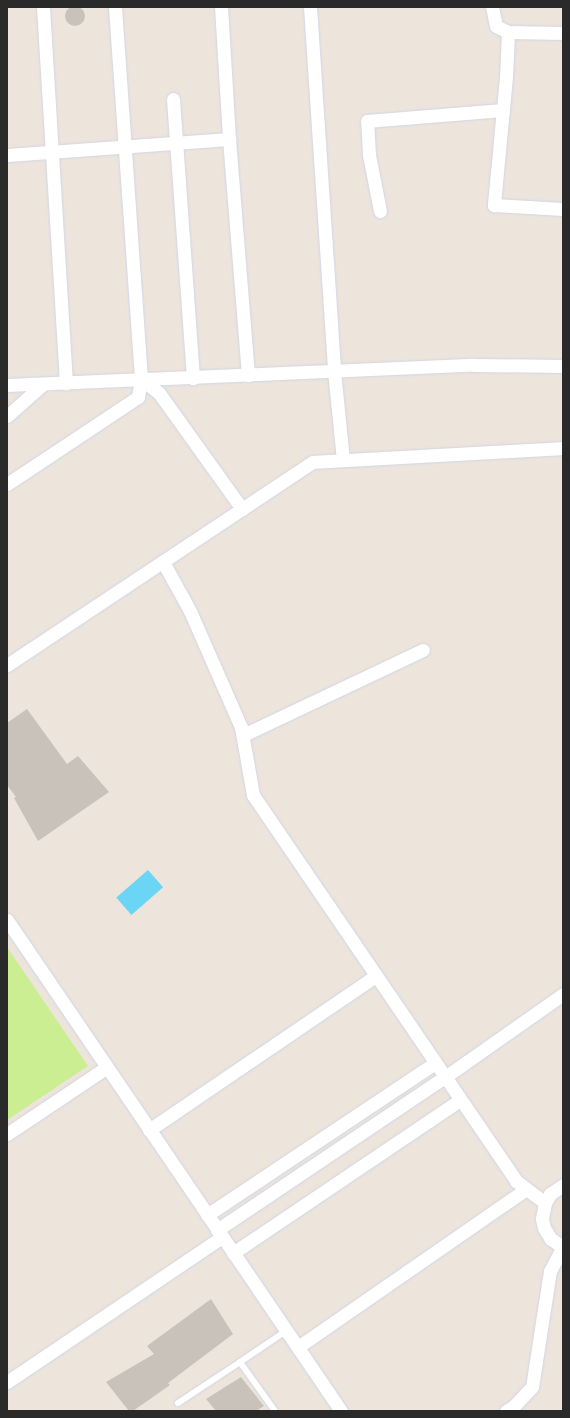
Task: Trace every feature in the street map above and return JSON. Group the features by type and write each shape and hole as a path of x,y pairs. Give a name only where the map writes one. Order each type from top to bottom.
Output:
{"street":[{"path":"43,7 66,383"},
{"path":"7,484 138,397 141,379 115,7"},
{"path":"221,7 229,139 248,375"},
{"path":"310,7 334,371 343,460"},
{"path":"492,7 496,26 508,32 563,33"},
{"path":"508,32 503,110 494,205 563,209"},
{"path":"173,100 193,378"},
{"path":"380,211 369,155 367,121 503,110"},
{"path":"7,155 229,139"},
{"path":"7,385 474,366 563,366"},
{"path":"141,379 159,393 242,509"},
{"path":"7,416 43,384"},
{"path":"7,665 313,462 563,448"},
{"path":"163,562 190,611 241,727 253,795 516,1182 545,1203"},
{"path":"243,735 423,650"},
{"path":"7,920 341,1411"},
{"path":"149,1130 376,976"},
{"path":"7,1382 563,994"},
{"path":"207,1215 435,1063"},
{"path":"7,1134 107,1068"},
{"path":"233,1253 460,1100"},
{"path":"506,1411 514,1406 532,1387 550,1271 563,1247 551,1239 544,1228 542,1219 545,1203 550,1194 563,1185"},
{"path":"298,1347 526,1189"}],"lane":[{"path":"178,1403 286,1331"},
{"path":"240,1362 275,1411"}],"green space":[{"path":"7,947 88,1066 7,1120"}],"water":[{"path":"148,870 163,887 131,915 116,898"}],"building":[{"path":"75,6 82,9 85,16 82,23 75,26 68,23 65,16 68,9"},
{"path":"27,709 67,764 78,756 109,792 38,841 14,798 16,797 7,785 7,723"},
{"path":"211,1299 233,1334 168,1383 170,1385 133,1411 129,1411 106,1382 154,1354 147,1346"},
{"path":"241,1377 264,1406 256,1411 216,1411 206,1399"}]}
